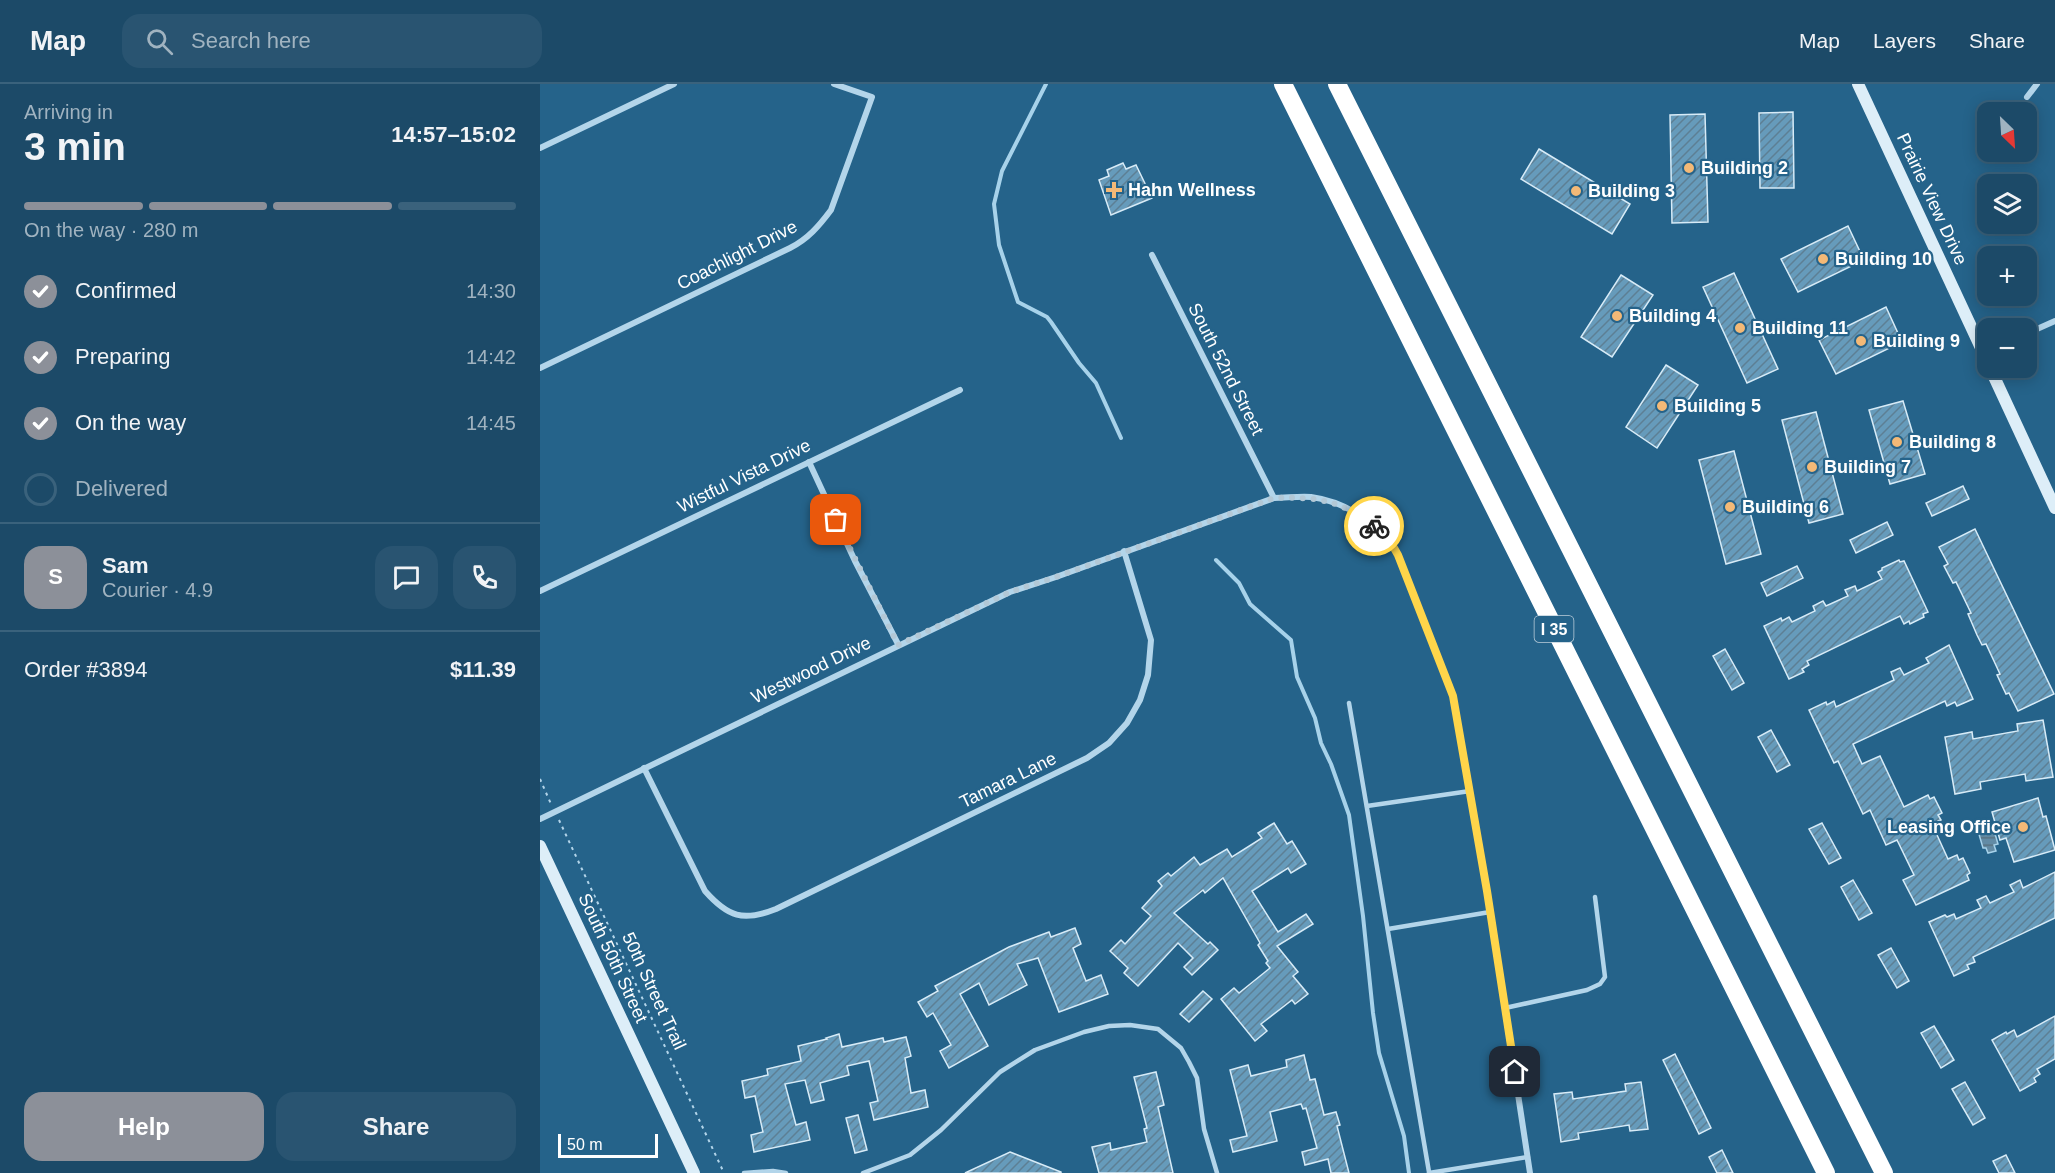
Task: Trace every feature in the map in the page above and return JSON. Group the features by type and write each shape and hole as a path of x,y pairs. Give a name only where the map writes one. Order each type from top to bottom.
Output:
{"highway":[{"name":"I 35","path":"1283,84 1826,1173"},
{"path":"1337,84 1884,1173"}],"street":[{"path":"540,148 674,84"},
{"name":"Coachlight Drive","path":"540,368 790,248 809,236 821,224 834,203 872,97 834,84"},
{"name":"Prairie View Drive","path":"1858,84 1977,337"},
{"path":"2027,97 2037,84"},
{"name":"South 52nd Street","path":"1152,255 1274,498"},
{"path":"2037,329 2055,321"},
{"path":"1995,378 2055,508"},
{"name":"Wistful Vista Drive","path":"540,591 960,390"},
{"path":"809,462 855,561 898,645"},
{"name":"Westwood Drive","path":"540,819 1010,592 1274,498 1305,497 1342,506 1361,516 1390,541 1398,555 1453,696 1490,912 1530,1173"},
{"name":"Tamara Lane","path":"644,768 705,891 719,906 738,916 758,916 776,909 1087,758 1109,743 1134,712 1148,675 1151,640 1124,551"},
{"name":"South 50th Street","path":"540,846 694,1173"}],"lane":[{"path":"1349,703 1429,1173 1528,1157"},
{"path":"1367,806 1470,791"},
{"path":"1505,1008 1587,990 1600,984 1605,977 1595,897"},
{"path":"1388,929 1490,912"},
{"path":"863,1173 909,1155 941,1130 1000,1072 1035,1050 1084,1032 1109,1026 1130,1025 1158,1029 1181,1048 1190,1062 1197,1078 1204,1129 1217,1173"},
{"path":"744,1173 773,1171 786,1173"}],"path":[{"path":"540,779 549,800"},
{"name":"50th Street Trail","path":"559,821 724,1173"}],"water":[{"path":"1987,823 1989,828 1993,827 1998,844 1994,845 1996,851 1988,853 1986,848 1983,848 1978,831 1981,830 1980,825"}],"building":[{"path":"1793,112 1794,188 1760,188 1759,113"},
{"name":"Building 2","path":"1705,114 1708,222 1672,223 1670,115"},
{"name":"Building 3","path":"1539,149 1630,204 1612,234 1521,179"},
{"path":"1123,163 1126,169 1136,165 1152,198 1111,215 1099,180 1109,176 1107,170"},
{"name":"Building 10","path":"1848,226 1864,260 1798,292 1781,259"},
{"name":"Building 11","path":"1734,273 1778,369 1747,383 1703,287"},
{"name":"Building 4","path":"1621,275 1653,295 1612,357 1581,337"},
{"name":"Building 9","path":"1886,307 1902,342 1836,374 1819,340"},
{"name":"Building 5","path":"1666,365 1698,385 1657,448 1626,427"},
{"name":"Building 8","path":"1903,401 1925,474 1890,484 1869,410"},
{"name":"Building 7","path":"1816,412 1843,514 1809,523 1782,420"},
{"name":"Building 6","path":"1734,451 1761,554 1726,564 1699,460"},
{"path":"1963,486 1969,499 1932,516 1926,503"},
{"path":"1887,522 1893,535 1856,553 1850,540"},
{"path":"1975,529 2054,694 2018,711 2009,693 2006,694 1997,675 2000,674 1986,644 1982,645 1977,635 1968,614 1971,613 1956,582 1953,583 1944,566 1948,564 1939,547"},
{"path":"1899,560 1904,561 1928,612 1923,614 1924,617 1910,624 1909,621 1904,624 1900,616 1807,661 1809,665 1802,669 1804,672 1789,679 1764,626 1781,618 1782,621 1789,617 1792,622 1815,611 1813,606 1823,601 1826,606 1848,596 1845,590 1855,586 1857,591 1882,579 1878,572"},
{"path":"1797,566 1803,578 1767,596 1761,583"},
{"path":"1949,645 1973,699 1957,706 1955,702 1947,706 1945,701 1853,744 1862,764 1880,756 1904,807 1928,795 1930,799 1934,797 1942,813 1938,815 1941,820 1932,824 1948,859 1957,855 1959,860 1963,858 1970,873 1967,875 1969,880 1916,905 1903,880 1914,875 1897,840 1886,845 1870,810 1863,814 1838,761 1834,763 1809,710 1834,701 1836,707 1894,680 1891,672 1900,668 1904,675 1929,663 1926,658"},
{"path":"1725,649 1744,683 1732,690 1713,656"},
{"path":"2043,720 2053,777 2026,781 2025,774 1980,782 1981,789 1955,794 1945,737 1972,732 1973,739 2018,731 2017,724"},
{"path":"1771,730 1790,765 1777,772 1758,737"},
{"name":"Leasing Office","path":"2038,798 2043,817 2046,816 2055,850 2014,862 2006,838 2000,840 1992,812"},
{"path":"1274,823 1287,844 1292,841 1306,864 1291,873 1288,868 1252,891 1278,932 1306,914 1313,924 1277,946 1298,972 1293,976 1308,994 1295,1004 1292,1000 1261,1024 1267,1031 1255,1041 1221,999 1234,988 1239,993 1270,968 1258,945 1260,943 1223,878 1205,893 1203,890 1174,913 1208,944 1210,942 1218,950 1192,975 1184,967 1193,958 1178,943 1138,986 1124,973 1128,968 1110,951 1121,940 1125,944 1151,916 1142,908 1162,886 1158,881 1168,873 1171,876 1194,857 1200,865 1227,849 1232,857 1262,838 1258,833"},
{"path":"1822,823 1841,858 1829,864 1809,829"},
{"path":"2055,872 2055,918 1973,957 1975,962 1967,965 1969,969 1954,976 1929,922 1954,914 1956,919 1981,908 1977,900 1986,896 1990,903 2014,892 2010,885 2020,880 2023,888"},
{"path":"1853,880 1872,913 1859,920 1841,887"},
{"path":"1075,928 1081,944 1073,948 1086,981 1101,975 1108,994 1059,1012 1038,958 1017,964 1027,985 989,1005 979,983 960,994 988,1046 949,1068 940,1051 951,1045 933,1013 927,1017 918,1002 938,991 935,986 1009,947 1049,932 1051,937"},
{"path":"1891,948 1909,981 1897,988 1878,955"},
{"path":"1203,991 1212,999 1189,1022 1180,1014"},
{"path":"2055,1016 2055,1059 2037,1069 2040,1074 2034,1078 2036,1082 2020,1091 1992,1040 2014,1030 2017,1037"},
{"path":"1934,1026 1954,1060 1941,1068 1921,1033"},
{"path":"839,1034 842,1047 883,1038 884,1042 906,1037 911,1056 905,1058 911,1093 925,1090 928,1107 874,1120 870,1103 878,1101 869,1061 847,1066 849,1075 820,1083 824,1100 811,1103 805,1080 785,1084 796,1125 806,1122 810,1140 754,1152 751,1135 763,1132 755,1096 745,1098 742,1081 768,1075 767,1069 801,1061 798,1046"},
{"path":"1675,1054 1711,1128 1699,1134 1663,1060"},
{"path":"1304,1055 1310,1080 1315,1079 1324,1115 1336,1112 1340,1125 1337,1126 1349,1173 1331,1173 1328,1159 1305,1165 1302,1152 1317,1148 1306,1108 1303,1109 1301,1104 1270,1112 1277,1141 1233,1152 1230,1140 1247,1136 1230,1070 1248,1065 1251,1076 1287,1067 1286,1060"},
{"path":"1156,1072 1164,1105 1158,1107 1173,1173 1099,1173 1092,1147 1110,1143 1111,1150 1147,1142 1144,1129 1147,1128 1134,1077"},
{"path":"1641,1082 1648,1129 1630,1131 1629,1125 1578,1133 1579,1139 1561,1142 1554,1094 1572,1092 1573,1099 1626,1091 1625,1084"},
{"path":"1965,1082 1985,1118 1973,1125 1952,1089"},
{"path":"858,1115 867,1150 855,1153 846,1118"},
{"path":"1722,1150 1733,1173 1717,1173 1709,1157"},
{"path":"1010,1152 1061,1172 1061,1173 965,1173"},
{"path":"2006,1155 2015,1173 1999,1173 1993,1161"}],"waterway":[{"path":"1046,84 1002,171 994,204 999,245 1018,302 1047,317 1051,322 1079,363 1096,383 1121,438"},
{"path":"1216,560 1239,583 1250,604 1291,640 1297,677 1315,718 1321,743 1349,815 1379,1053 1404,1136 1409,1173"}],"way so far":[{"path":"836,520 898,645 1010,592 1274,498 1311,497 1342,506 1374,526"}],"place":[{"name":"Building 2","path":"1689,168"},
{"name":"Hahn Wellness","path":"1114,190"},
{"name":"Building 3","path":"1576,191"},
{"name":"Building 10","path":"1823,259"},
{"name":"Building 4","path":"1617,316"},
{"name":"Building 11","path":"1740,328"},
{"name":"Building 9","path":"1861,341"},
{"name":"Building 5","path":"1662,406"},
{"name":"Building 8","path":"1897,442"},
{"name":"Building 7","path":"1812,467"},
{"name":"Building 6","path":"1730,507"},
{"name":"Leasing Office","path":"2023,827"}],"route":[{"path":"1374,526 1390,541 1398,555 1453,696 1487,891 1515,1072"}]}
